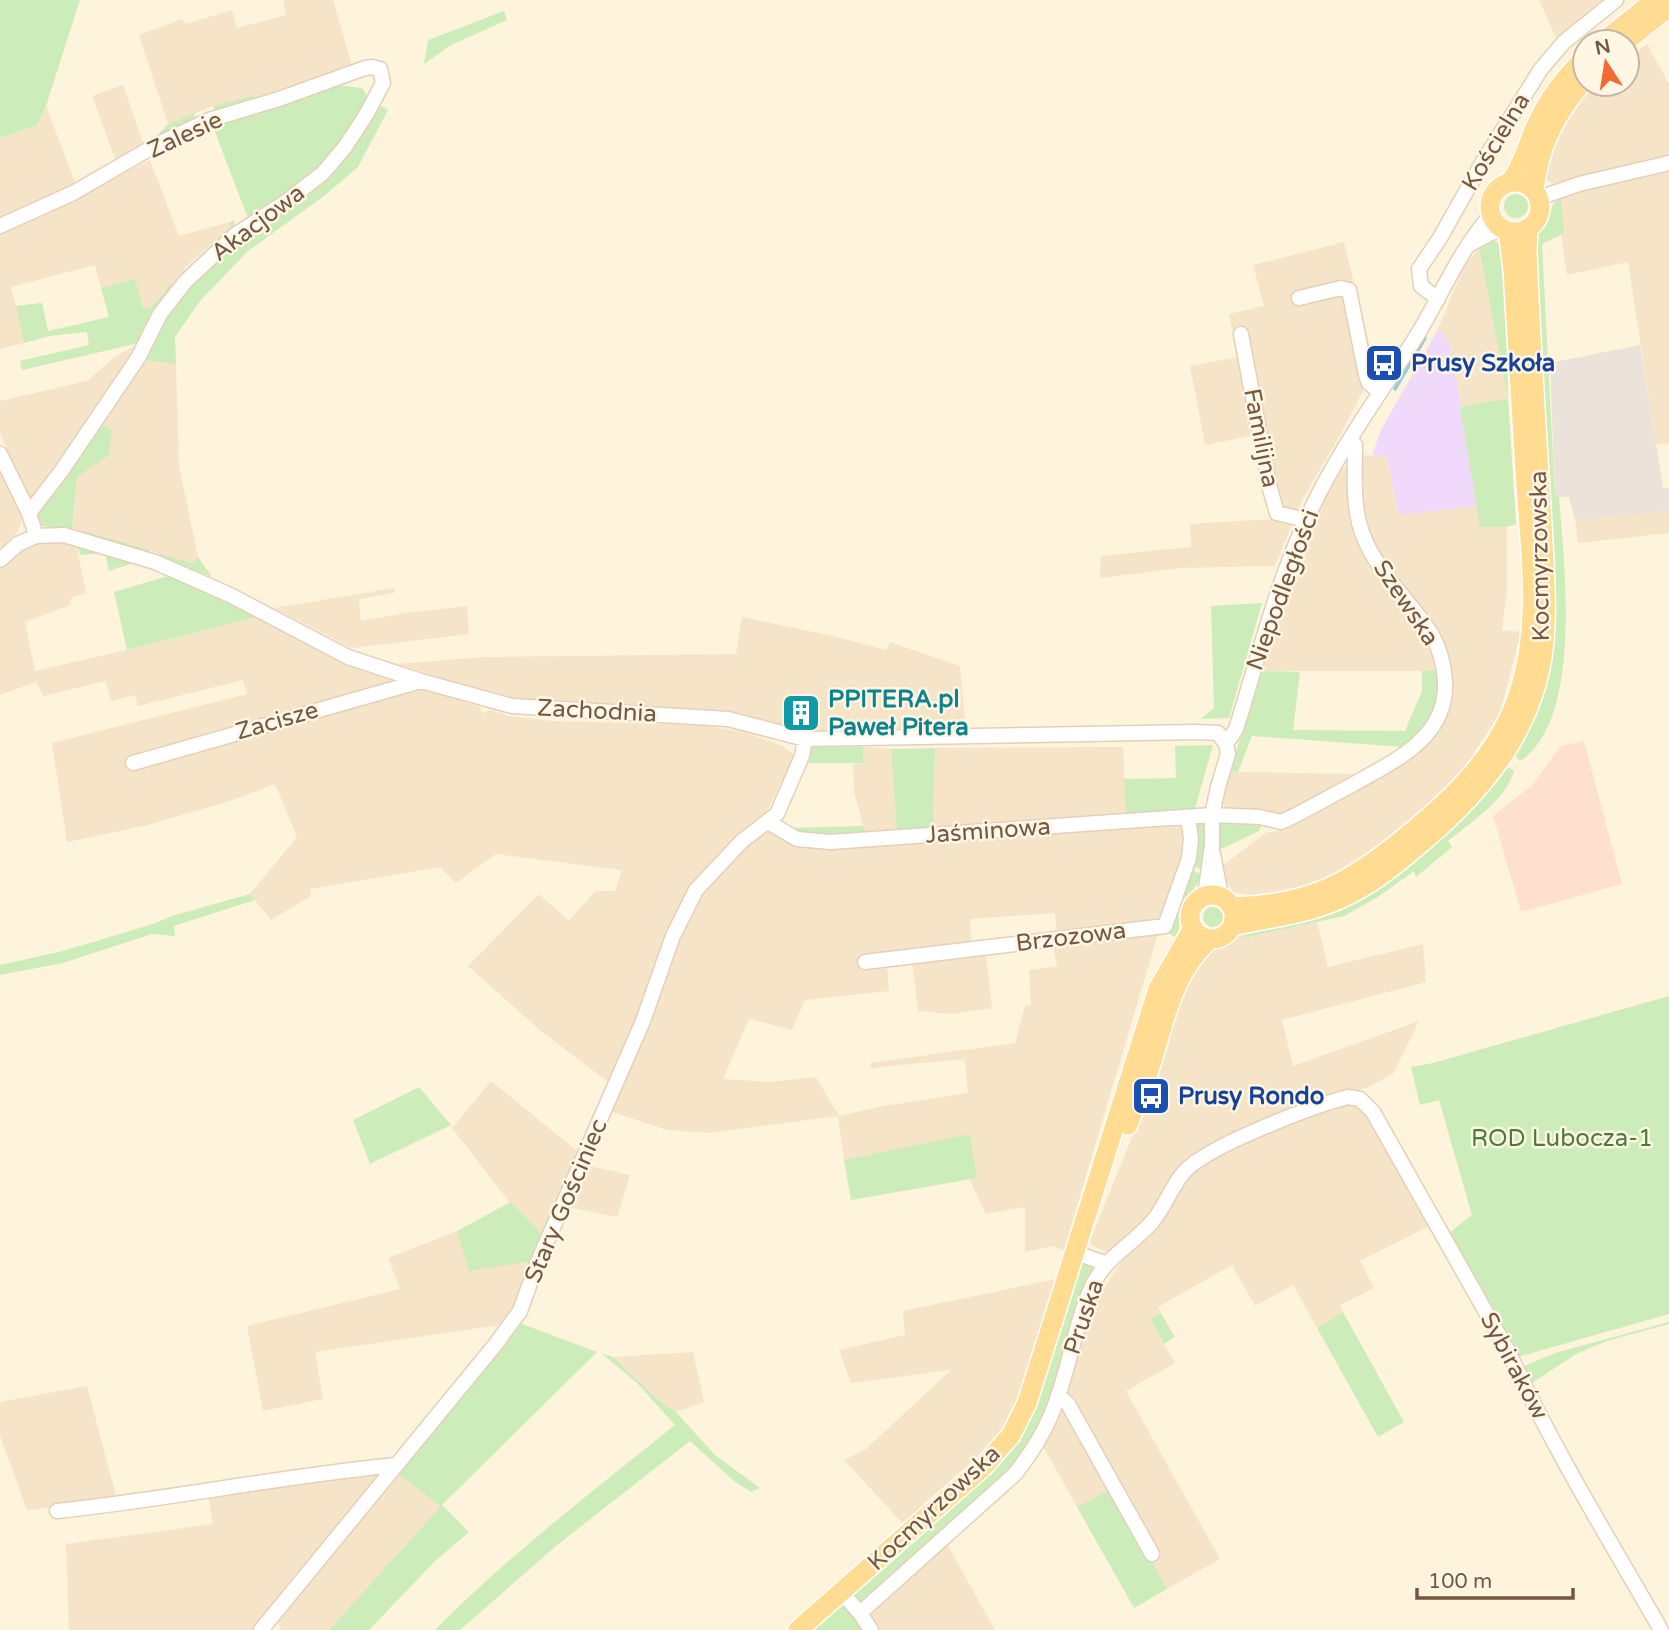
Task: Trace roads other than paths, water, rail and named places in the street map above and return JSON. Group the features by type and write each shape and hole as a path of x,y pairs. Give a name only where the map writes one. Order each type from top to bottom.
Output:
{"main road":[{"path":"1620,28 1655,0"},
{"path":"1641,29 1669,7"},
{"path":"1571,73 1545,108 1518,173 1495,192 1490,204 1507,225 1539,215 1536,169 1548,134 1571,96"},
{"path":"1510,182 1523,183 1536,194"},
{"name":"Kocmyrzowska","path":"798,1630 978,1471 1011,1435 1027,1404 1158,989 1193,928 1190,915 1192,908 1255,907 1298,900 1342,883 1364,870 1457,792 1493,747 1509,718 1527,661 1532,602 1514,282 1507,225"},
{"name":"Kocmyrzowska","path":"1092,1205 1113,1163 1143,1086 1167,1004 1185,969 1210,939 1223,936 1223,907"},
{"path":"1193,928 1198,934 1210,939"}],"street":[{"name":"Kościelna","path":"1438,299 1421,286 1419,269 1541,69 1564,42 1616,0"},
{"name":"Zalesie","path":"0,226 73,193 156,145 209,120 279,99 365,68 380,69"},
{"name":"Akacjowa","path":"29,513 60,473 138,358 160,314 186,282 235,235 287,201 323,173 345,147 383,83 380,69"},
{"path":"1536,194 1669,163"},
{"name":"Niepodległości","path":"1223,907 1212,845 1212,815 1228,754 1226,744 1236,729 1289,559 1306,520 1349,442 1469,245 1507,225"},
{"path":"1300,298 1340,288 1349,290 1366,375 1369,383 1380,392"},
{"name":"Familijna","path":"1241,334 1270,489 1277,513 1306,520"},
{"name":"Szewska","path":"1212,815 1260,817 1281,822 1293,817 1390,764 1420,743 1436,724 1442,711 1444,672 1433,636 1382,569 1363,535 1356,500 1355,445 1349,442"},
{"path":"0,454 29,513 36,536 18,544 0,560"},
{"name":"Zachodnia","path":"36,536 64,536 155,562 230,595 348,657 512,706 728,719 805,738 1197,732 1218,733 1226,744"},
{"name":"Zacisze","path":"133,763 421,681"},
{"name":"Stary Gościniec","path":"268,1628 520,1311 537,1264 643,1021 670,944 696,890 742,841 777,814 802,756 805,738"},
{"name":"Jaśminowa","path":"768,822 797,839 830,842 1212,815"},
{"name":"Brzozowa","path":"865,962 1165,926 1189,859 1191,838 1188,817"},
{"name":"Pruska","path":"860,1613 1004,1487 1032,1450 1052,1413 1089,1293 1105,1263 1152,1221 1185,1171 1208,1154 1256,1130 1342,1099 1354,1097 1366,1103"},
{"name":"Sybiraków","path":"1366,1103 1509,1353 1522,1384 1661,1630"},
{"path":"1076,1253 1105,1263"},
{"path":"1058,1395 1068,1404 1152,1554"},
{"path":"57,1511 128,1503 316,1473 396,1465"},
{"path":"842,1593 872,1630"}],"waterway":[{"path":"1395,389 1425,338"}],"place":[{"name":"Prusy Szkoła","path":"1384,363"},
{"name":"PPITERA.pl Paweł Pitera","path":"801,713"},
{"name":"Prusy Rondo","path":"1151,1096"}],"park label":[{"name":"ROD Lubocza-1","path":"1562,1138"}]}
